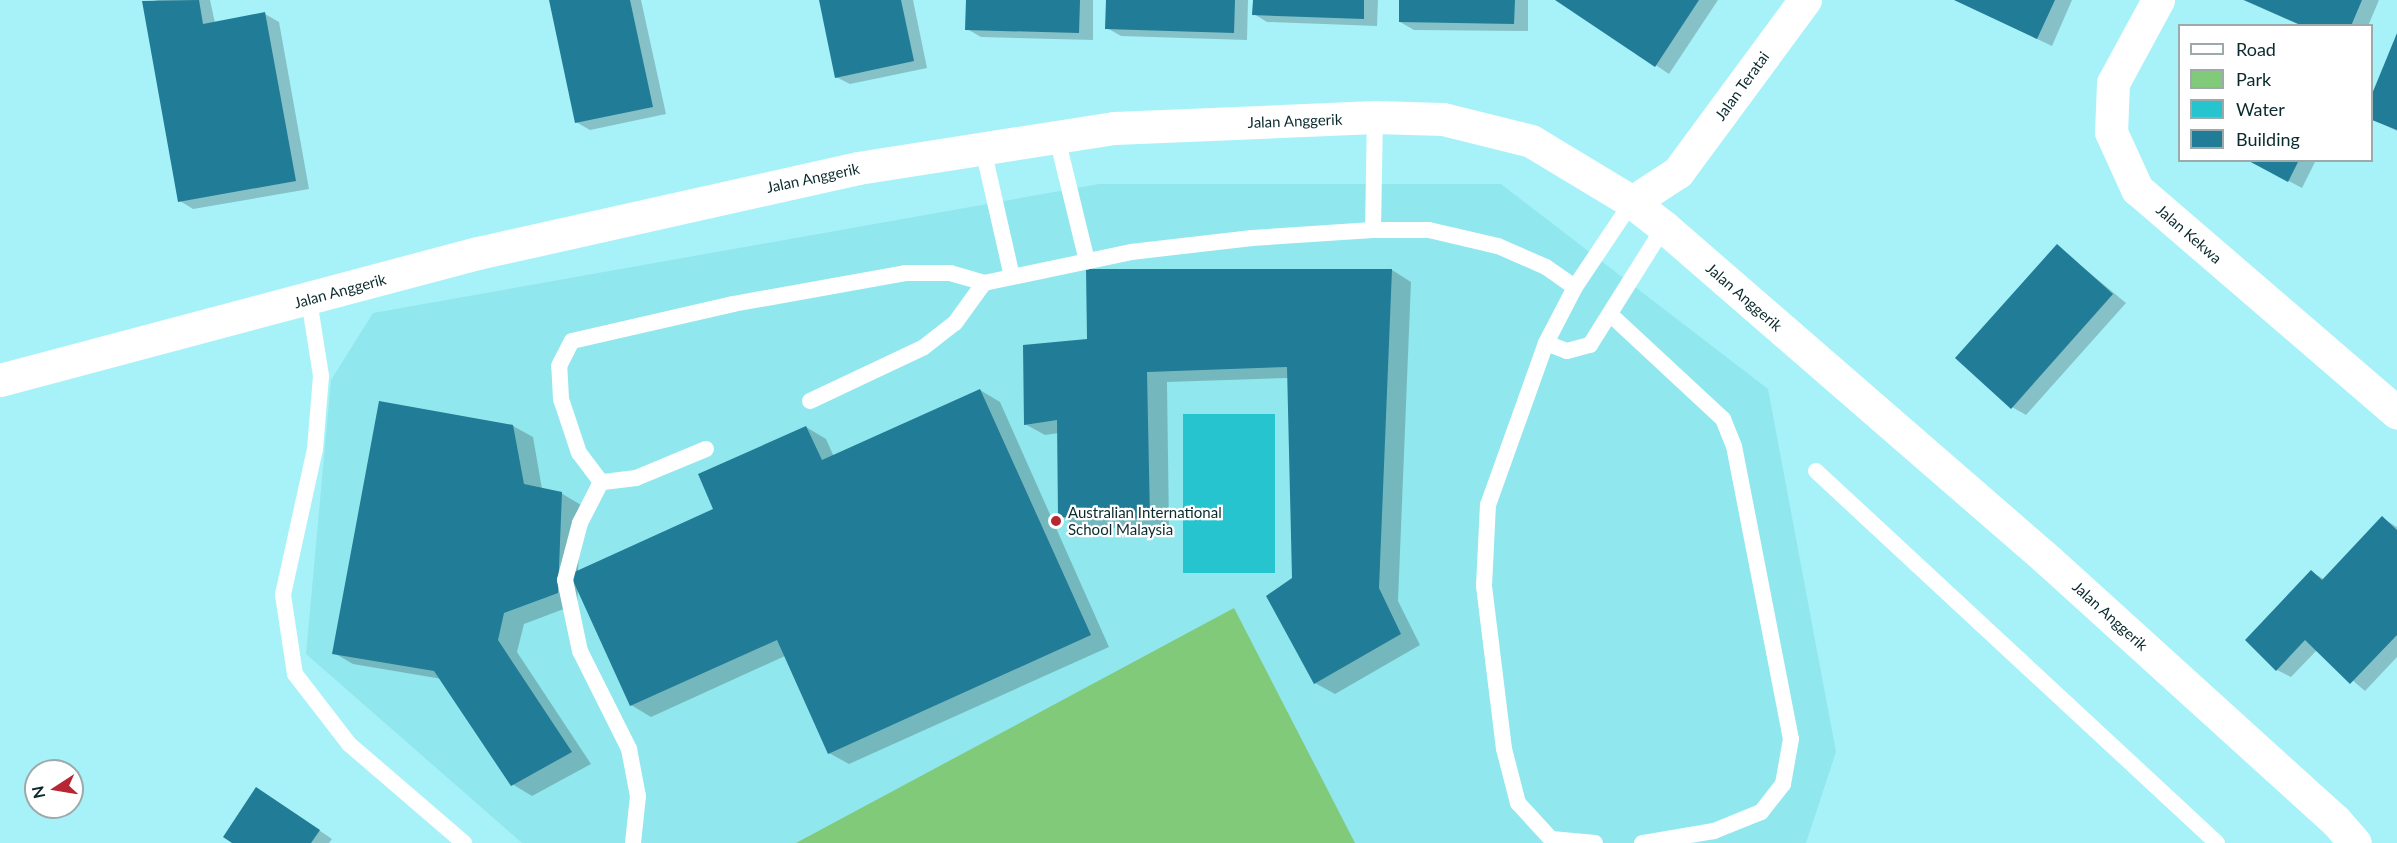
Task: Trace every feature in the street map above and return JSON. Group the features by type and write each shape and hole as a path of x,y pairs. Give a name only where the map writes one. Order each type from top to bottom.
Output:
{"street":[{"name":"Jalan Teratai","path":"1632,202 1678,172 1805,0"},
{"name":"Jalan Kekwa","path":"2158,0 2113,83 2111,132 2137,189 2397,413"},
{"name":"Jalan Anggerik","path":"0,380 309,300 478,253 858,168 1114,128 1375,117 1443,119 1531,141 1632,202 1664,227 2049,561 2335,820 2355,843"},
{"name":"Jalan Teratai","path":"1664,227 1678,172"}],"lane":[{"path":"1373,230 1375,117"},
{"path":"1057,138 1087,261"},
{"path":"983,149 1012,277"},
{"path":"1595,843 1551,838 1518,803 1504,749 1484,586 1488,505 1546,343 1575,288 1632,202"},
{"path":"1546,343 1579,351 1590,345 1611,315 1664,227"},
{"path":"601,482 579,453 561,399 559,366 572,341 733,304 905,273 950,273 984,283 1131,252 1252,238 1373,230 1429,230 1498,246 1546,267 1575,288"},
{"path":"810,401 924,347 954,323 984,283"},
{"path":"309,300 321,376 315,449 283,595 294,674 349,744 464,843"},
{"path":"1611,315 1723,419 1734,446 1791,739 1783,784 1761,812 1714,831 1642,843"},
{"path":"601,482 636,478 706,449"},
{"path":"1816,471 2217,843"},
{"path":"601,482 580,522 565,580 580,651 629,749 638,796 633,843"}],"shaded area":[{"name":"Australian International School Malaysia","path":"1099,184 1501,184 1768,389 1836,752 1806,843 522,843 306,654 331,380 373,313"}],"green space":[{"path":"1234,608 1355,843 796,843"}],"water":[{"path":"1183,414 1275,414 1275,573 1183,573"}],"building":[{"path":"199,0 203,24 265,12 296,181 178,202 142,1"},
{"path":"549,0 630,0 653,107 575,123"},
{"path":"819,0 901,0 914,61 835,78"},
{"path":"966,0 1080,0 1079,33 965,30"},
{"path":"1106,0 1235,0 1234,33 1105,29"},
{"path":"1253,0 1364,0 1364,19 1252,15"},
{"path":"1399,0 1515,0 1514,24 1399,22"},
{"path":"1555,0 1699,0 1655,67"},
{"path":"1954,0 2055,0 2037,39"},
{"path":"2244,0 2362,0 2352,24 2298,24"},
{"path":"2397,33 2397,130 2373,120 2373,92"},
{"path":"2251,162 2298,162 2288,182"},
{"path":"2057,244 2113,294 2011,409 1955,358"},
{"path":"1086,269 1392,269 1379,588 1401,634 1314,684 1266,596 1292,578 1287,367 1147,372 1150,519 1058,517 1057,420 1024,425 1023,345 1087,339"},
{"path":"980,389 1091,635 828,754 777,640 630,706 570,574 713,509 698,474 806,426 822,460"},
{"path":"379,401 513,425 524,484 562,492 558,593 504,613 498,640 572,752 511,786 434,671 332,654"},
{"path":"2382,516 2397,530 2397,635 2350,684 2305,640 2276,671 2245,640 2311,570 2322,580"},
{"path":"256,787 320,830 311,843 232,843 223,837"}],"place":[{"name":"Australian International School Malaysia","path":"1056,521"}]}
